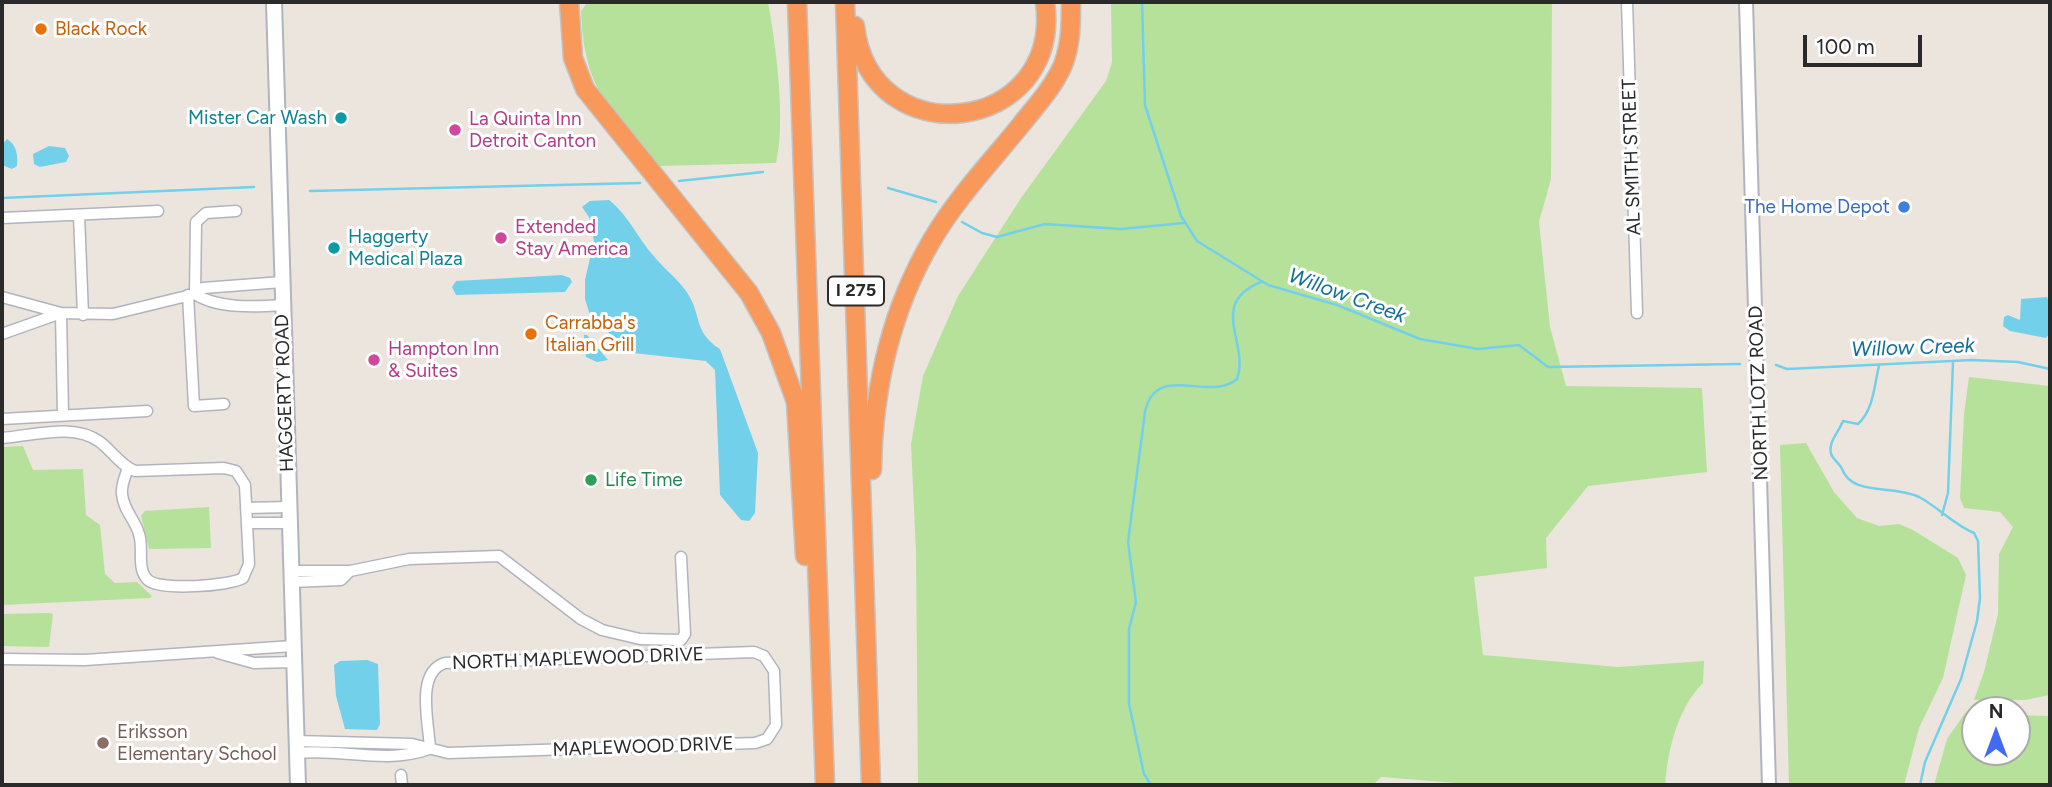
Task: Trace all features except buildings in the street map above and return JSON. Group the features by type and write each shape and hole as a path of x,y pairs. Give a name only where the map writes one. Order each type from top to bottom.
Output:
{"highway":[{"path":"569,2 573,58 585,89 737,278 771,333 796,402 806,576 818,606"},
{"name":"I 275","path":"797,2 825,785"},
{"name":"I 275","path":"845,2 861,395 862,581 871,785"},
{"path":"853,2 858,44 878,81 911,106 950,115 966,114 993,105 1026,79 1044,43 1045,2"},
{"path":"862,581 871,552 872,459 878,395 897,317 918,267 949,214 1055,80 1069,46 1071,2"}],"main road":[{"name":"HAGGERTY ROAD","path":"274,2 298,785"}],"street":[{"name":"AL SMITH STREET","path":"1627,2 1637,313"},
{"name":"NORTH LOTZ ROAD","path":"1746,2 1769,785"},
{"path":"2,218 158,211"},
{"path":"224,404 194,406 191,294 196,222 206,213 236,211"},
{"path":"79,215 83,315"},
{"path":"2,297 61,313 113,314 191,294 203,288 282,282"},
{"path":"191,294 203,299 244,306 283,305"},
{"path":"2,334 61,313"},
{"path":"61,313 63,415"},
{"path":"2,419 147,411"},
{"path":"2,438 82,433 99,441 128,468 135,471 233,469 245,481 249,564 243,578 231,583 157,585 144,574 139,532 122,496 128,468"},
{"path":"246,508 288,507"},
{"path":"247,523 289,523"},
{"path":"291,577 341,580 350,571 409,559 499,556 591,625 640,639 676,640 685,634 681,557"},
{"path":"2,660 85,660 293,646"},
{"path":"214,651 254,663 294,663"},
{"name":"NORTH MAPLEWOOD DRIVE","path":"429,749 427,683 433,669 445,663 754,652 764,656"},
{"name":"MAPLEWOOD DRIVE","path":"297,747 366,757 413,755 429,749 447,753 762,742 772,734 776,724 774,671 764,656"}],"green space":[{"path":"588,2 768,2 777,61 780,105 776,163 660,166 614,113 594,80 583,39 581,11"},
{"path":"1111,2 1552,2 1551,179 1539,222 1550,327 1566,386 1702,388 1707,472 1588,486 1546,538 1547,568 1474,577 1483,655 1618,667 1704,661 1703,683 1680,717 1675,731 1665,785 1482,785 1381,777 1373,785 918,785 916,552 911,444 923,376 958,296 1021,198 1106,81 1112,62"},
{"path":"1969,377 2050,386 2050,695 2031,699 2031,696 1975,696 1998,614 1999,554 2013,527 2000,512 1964,508 1960,498 1964,414"},
{"path":"1806,443 1834,492 1857,518 1879,526 1899,524 1913,530 1958,558 1966,575 1943,678 1919,728 1904,785 1789,785 1780,445"},
{"path":"23,446 33,470 83,469 86,515 100,525 105,574 115,583 137,582 152,596 150,598 2,605 2,447"},
{"path":"209,507 211,548 149,549 141,516 145,511"},
{"path":"2,614 53,614 49,647 2,646"},
{"path":"2031,715 2050,716 2050,785 1934,785 1947,739 1961,719 1961,766 2031,766"}],"water":[{"path":"7,139 13,144 17,155 17,166 12,169 2,165 2,145"},
{"path":"49,146 65,148 69,156 66,162 40,167 34,164 33,154"},
{"path":"609,200 657,260 686,291 705,336 720,349 758,453 755,513 749,521 741,520 720,495 715,370 706,361 633,353 591,318 585,299 585,280 594,241 589,217 582,207 590,201"},
{"path":"562,275 570,278 572,282 565,292 456,295 452,287 456,281"},
{"path":"2047,297 2050,304 2050,333 2046,338 2010,331 2003,326 2004,317 2008,315 2020,320 2021,299"},
{"path":"584,335 587,335 608,360 597,362 586,357"},
{"path":"367,660 378,664 380,724 377,730 345,729 336,696 334,665 340,661"}],"waterway":[{"name":"Willow Creek","path":"1142,2 1145,105 1181,216 1197,241 1268,285 1337,305 1420,339 1478,349 1519,345 1548,367 1740,364"},
{"path":"679,181 763,172"},
{"path":"310,191 640,183"},
{"path":"2,198 254,187"},
{"path":"888,188 936,202"},
{"path":"962,222 982,233 997,237 1045,224 1121,229 1184,223"},
{"path":"1151,785 1144,774 1129,704 1129,629 1136,602 1128,542 1145,412 1151,397 1160,389 1172,385 1212,387 1237,379 1240,365 1233,313 1236,301 1245,291 1261,282"},
{"name":"Willow Creek","path":"1776,365 1787,369 1972,360 2018,362 2050,369"},
{"path":"1942,515 1948,493 1953,362"},
{"path":"1879,366 1873,397 1867,411 1858,424 1843,421 1832,443 1832,456 1847,478 1855,483 1919,497 1974,533 1978,541 1980,598 1977,621 1961,679 1925,762 1920,785"}],"place":[{"name":"Black Rock","path":"41,29"},
{"name":"Mister Car Wash","path":"341,118"},
{"name":"La Quinta Inn Detroit Canton","path":"455,130"},
{"name":"The Home Depot","path":"1904,207"},
{"name":"Extended Stay America","path":"501,238"},
{"name":"Haggerty Medical Plaza","path":"334,248"},
{"name":"Carrabba's Italian Grill","path":"531,334"},
{"name":"Hampton Inn & Suites","path":"374,360"},
{"name":"Life Time","path":"591,480"},
{"name":"Eriksson Elementary School","path":"103,743"}]}
